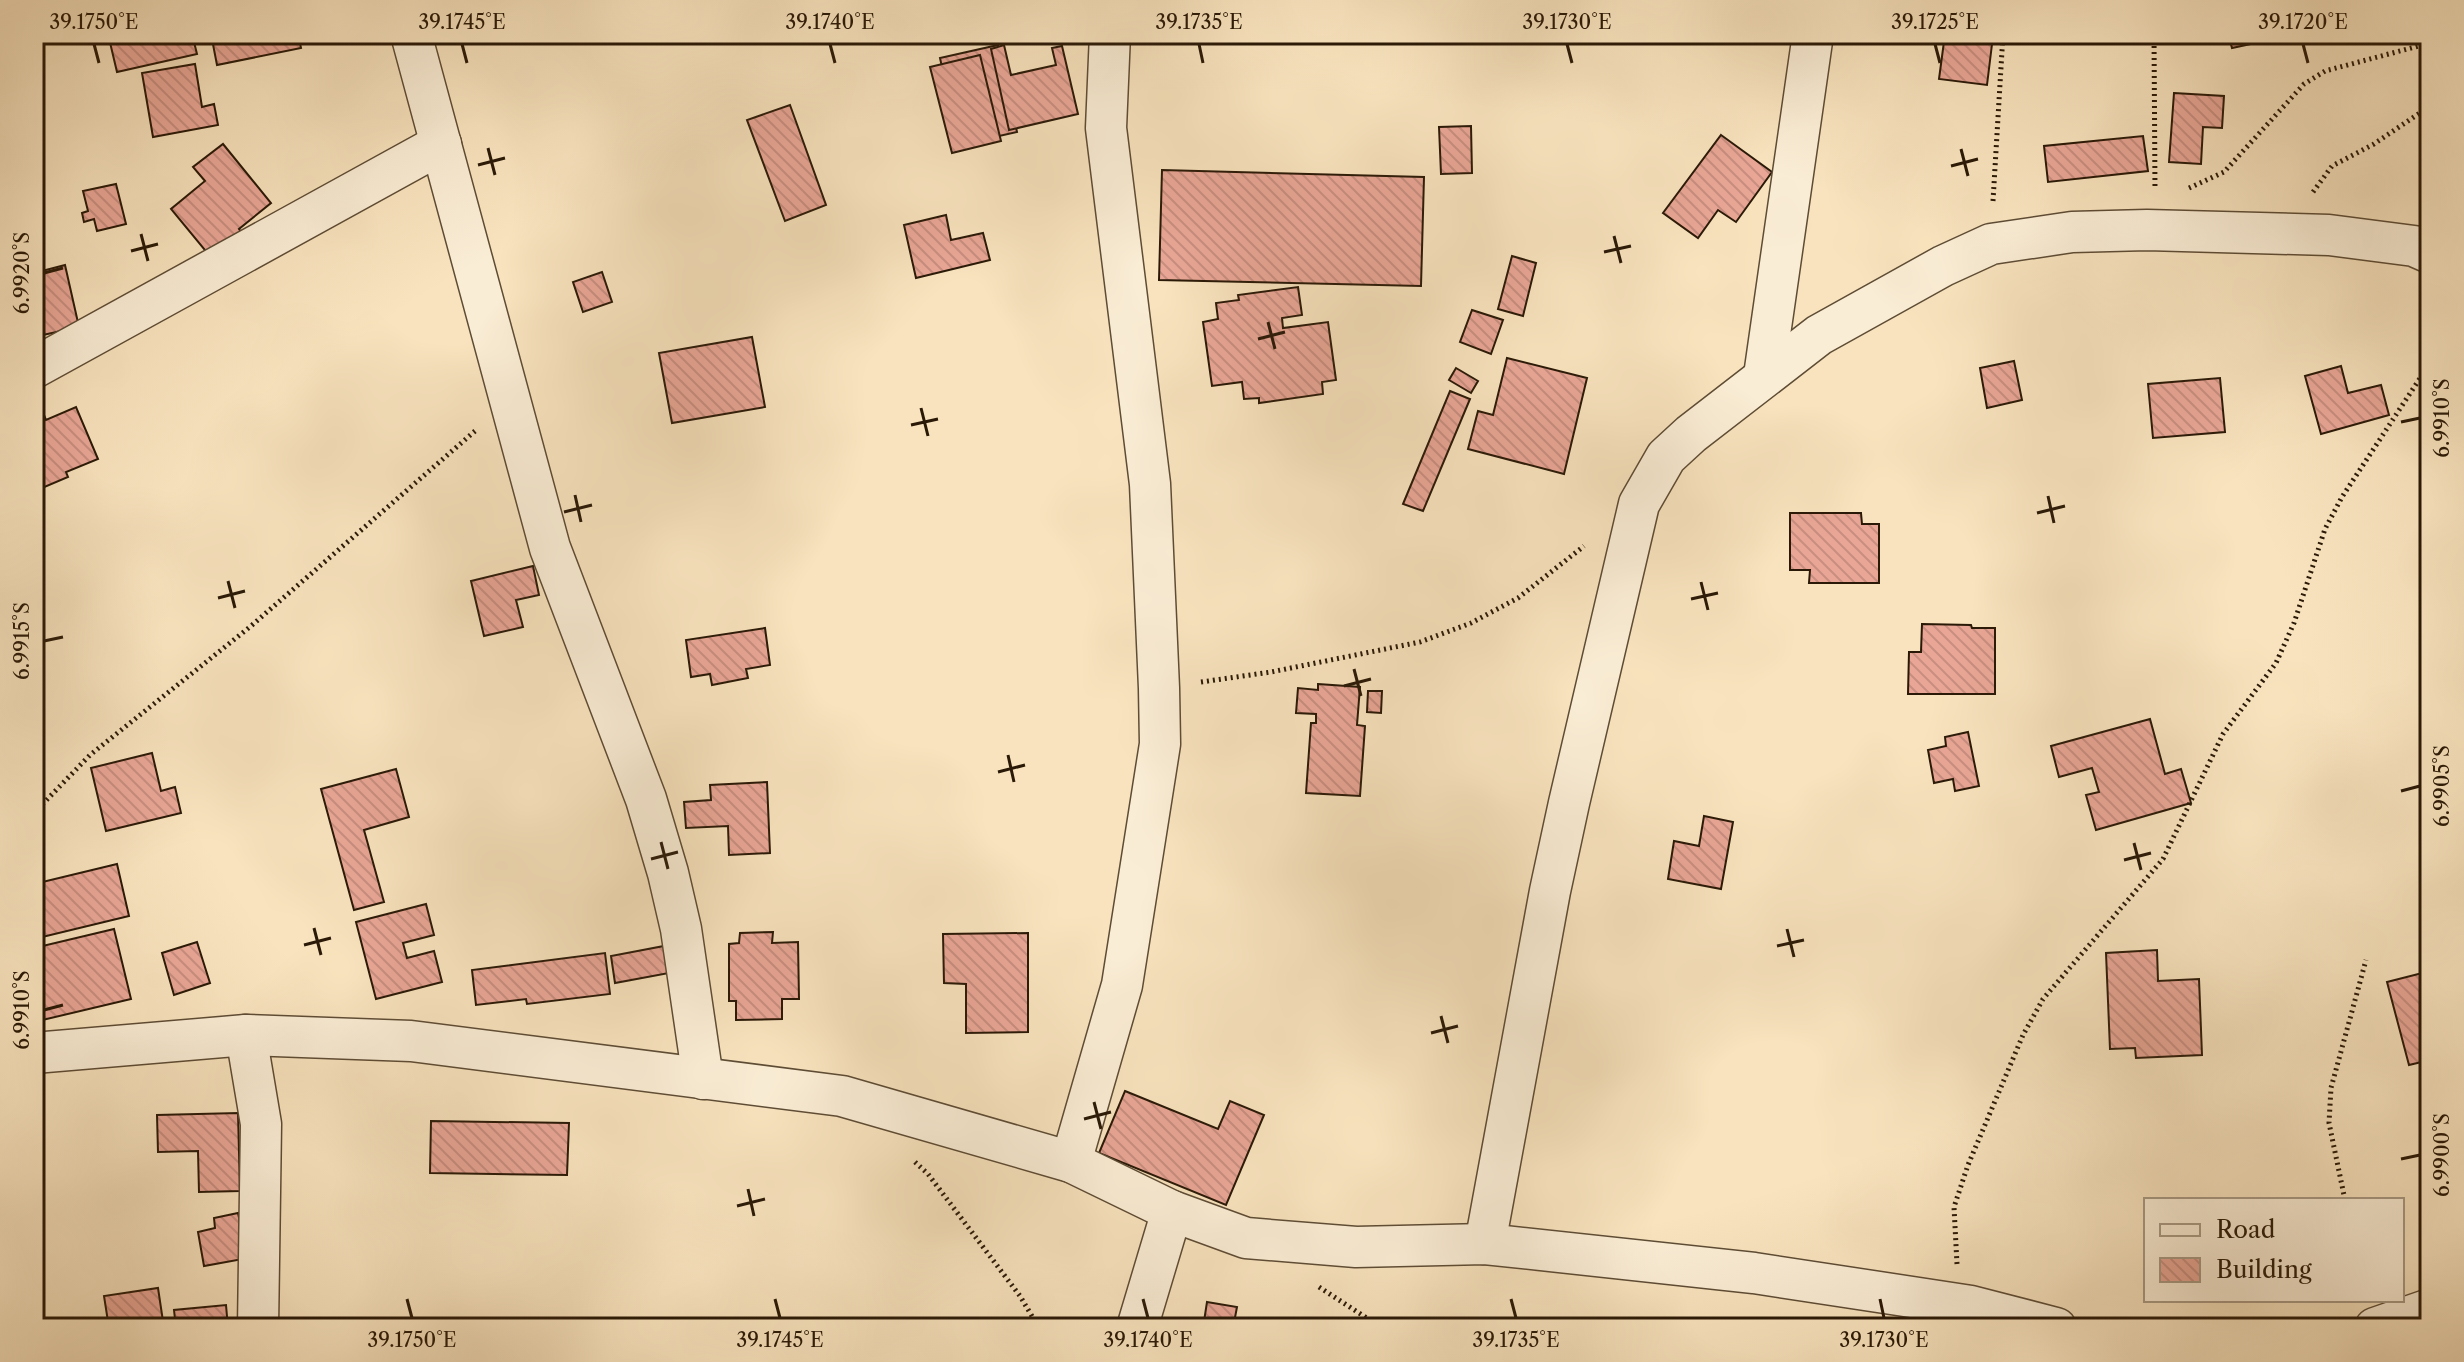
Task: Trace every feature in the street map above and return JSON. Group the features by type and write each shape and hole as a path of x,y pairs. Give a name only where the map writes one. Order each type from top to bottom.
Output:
{"street":[{"path":"411,34 550,548 646,799 668,873 681,929 703,1079"},
{"path":"1071,1162 1122,985 1160,744 1150,484 1106,128 1110,34"},
{"path":"1764,376 1813,34"},
{"path":"34,368 441,144"},
{"path":"1485,1244 1550,891 1639,504 1666,457 1819,335 1943,266 1991,244 2151,217 2281,235 2329,235 2414,246 2430,253"},
{"path":"34,1053 246,1035 411,1041 842,1096 1071,1162 1172,1211 1246,1238 1356,1247 1485,1244 1754,1273 2056,1328"},
{"path":"246,1035 261,1124 258,1328"},
{"path":"1137,1328 1172,1211"},
{"path":"2375,1328 2430,1309"}],"path":[{"path":"1991,244 2003,34"},
{"path":"2151,217 2154,34"},
{"path":"2151,217 2224,172 2313,77 2325,71 2430,43"},
{"path":"2281,235 2332,166 2374,144 2430,106"},
{"path":"1992,1317 1955,1258 1954,1207 1968,1165 2023,1035 2043,999 2163,859 2223,734 2276,663 2294,623 2325,529 2342,497 2430,363"},
{"path":"34,813 90,755 251,626 509,402"},
{"path":"1159,688 1271,672 1420,642 1471,623 1518,598 1639,504"},
{"path":"2345,1198 2329,1123 2331,1088 2366,960"},
{"path":"906,1154 928,1174 1020,1296 1039,1328"}],"building":[{"path":"108,34 192,34 197,54 117,72"},
{"path":"211,34 298,34 301,48 217,65"},
{"path":"1945,34 1993,36 1987,85 1939,79"},
{"path":"2228,34 2297,34 2232,48"},
{"path":"998,45 1017,132 959,145 940,58"},
{"path":"1004,45 1011,75 1056,65 1052,48 1062,46 1078,114 1009,130 991,49"},
{"path":"980,55 1001,141 952,153 930,67"},
{"path":"195,64 202,107 214,104 218,125 153,137 142,73"},
{"path":"2174,93 2224,96 2222,128 2203,127 2201,164 2169,162"},
{"path":"790,105 826,205 785,221 747,120"},
{"path":"1471,126 1472,173 1441,174 1439,127"},
{"path":"1721,135 1772,172 1736,222 1718,210 1698,238 1663,213"},
{"path":"2143,136 2148,171 2048,182 2044,146"},
{"path":"223,144 271,203 239,229 244,236 214,261 171,209 205,181 193,167"},
{"path":"1162,170 1424,177 1421,286 1159,280"},
{"path":"116,184 126,224 97,231 94,219 84,222 82,213 88,211 83,191"},
{"path":"946,215 951,240 983,233 990,260 916,278 904,225"},
{"path":"1512,256 1536,263 1523,316 1498,309"},
{"path":"65,265 79,327 34,337 34,273"},
{"path":"602,272 612,302 583,312 573,282"},
{"path":"1298,287 1302,315 1282,318 1283,328 1328,322 1336,380 1322,382 1323,394 1259,403 1259,398 1244,399 1242,382 1212,386 1203,322 1218,319 1216,303 1239,300 1238,295"},
{"path":"1472,310 1503,320 1491,354 1460,342"},
{"path":"752,337 765,407 672,423 659,353"},
{"path":"1507,358 1587,378 1564,474 1468,449 1478,411 1493,415"},
{"path":"2014,361 2022,400 1987,408 1980,368"},
{"path":"2341,366 2348,393 2381,385 2389,415 2321,434 2305,376"},
{"path":"1456,368 1478,381 1471,393 1449,380"},
{"path":"2220,378 2225,432 2153,438 2148,384"},
{"path":"1450,391 1470,399 1423,511 1403,504"},
{"path":"39,403 46,420 76,407 98,459 66,472 68,477 35,491 34,405"},
{"path":"1790,513 1861,513 1862,524 1879,524 1879,583 1809,583 1810,570 1790,570"},
{"path":"533,566 539,595 516,600 523,627 484,636 471,581"},
{"path":"1922,624 1995,628 1995,694 1908,694 1909,652 1921,652"},
{"path":"765,628 770,665 746,669 748,678 712,685 710,674 691,677 686,640"},
{"path":"1318,684 1360,687 1357,725 1365,726 1360,796 1306,793 1311,723 1316,723 1316,714 1296,713 1298,688 1318,690"},
{"path":"1368,691 1382,691 1381,713 1367,712"},
{"path":"2150,719 2165,774 2181,769 2191,803 2096,830 2086,795 2099,792 2092,768 2059,777 2051,746"},
{"path":"1968,732 1979,786 1955,791 1953,779 1934,783 1928,750 1946,746 1945,737"},
{"path":"152,753 161,791 175,787 181,813 106,831 91,768"},
{"path":"396,769 409,817 364,830 384,902 354,910 321,789"},
{"path":"767,782 770,853 729,855 728,826 686,828 684,802 711,800 710,785"},
{"path":"1704,816 1733,822 1721,889 1668,879 1674,841 1699,846"},
{"path":"117,864 129,916 34,939 34,884"},
{"path":"426,904 434,935 403,943 407,958 434,951 442,982 376,999 356,922"},
{"path":"114,929 131,999 34,1022 34,948"},
{"path":"773,932 772,943 798,942 799,999 782,999 782,1019 736,1020 736,1001 729,1001 729,944 739,943 740,933"},
{"path":"1028,933 1028,1032 966,1033 966,984 944,983 943,934"},
{"path":"197,942 210,983 174,995 162,953"},
{"path":"664,946 669,973 615,983 611,956"},
{"path":"2157,950 2158,981 2199,979 2202,1055 2136,1058 2135,1048 2110,1049 2106,953"},
{"path":"605,953 610,994 527,1004 526,999 476,1005 472,970"},
{"path":"2430,971 2430,1060 2409,1065 2387,982"},
{"path":"1125,1091 1218,1129 1230,1101 1264,1115 1226,1205 1099,1153"},
{"path":"238,1113 240,1191 199,1192 198,1151 158,1152 157,1115"},
{"path":"431,1121 569,1123 567,1175 430,1173"},
{"path":"238,1213 243,1236 243,1259 204,1266 198,1232 215,1228 214,1218"},
{"path":"158,1288 164,1328 109,1328 104,1296"},
{"path":"1207,1302 1237,1307 1233,1328 1203,1328"},
{"path":"226,1305 228,1328 176,1328 174,1310"}]}
